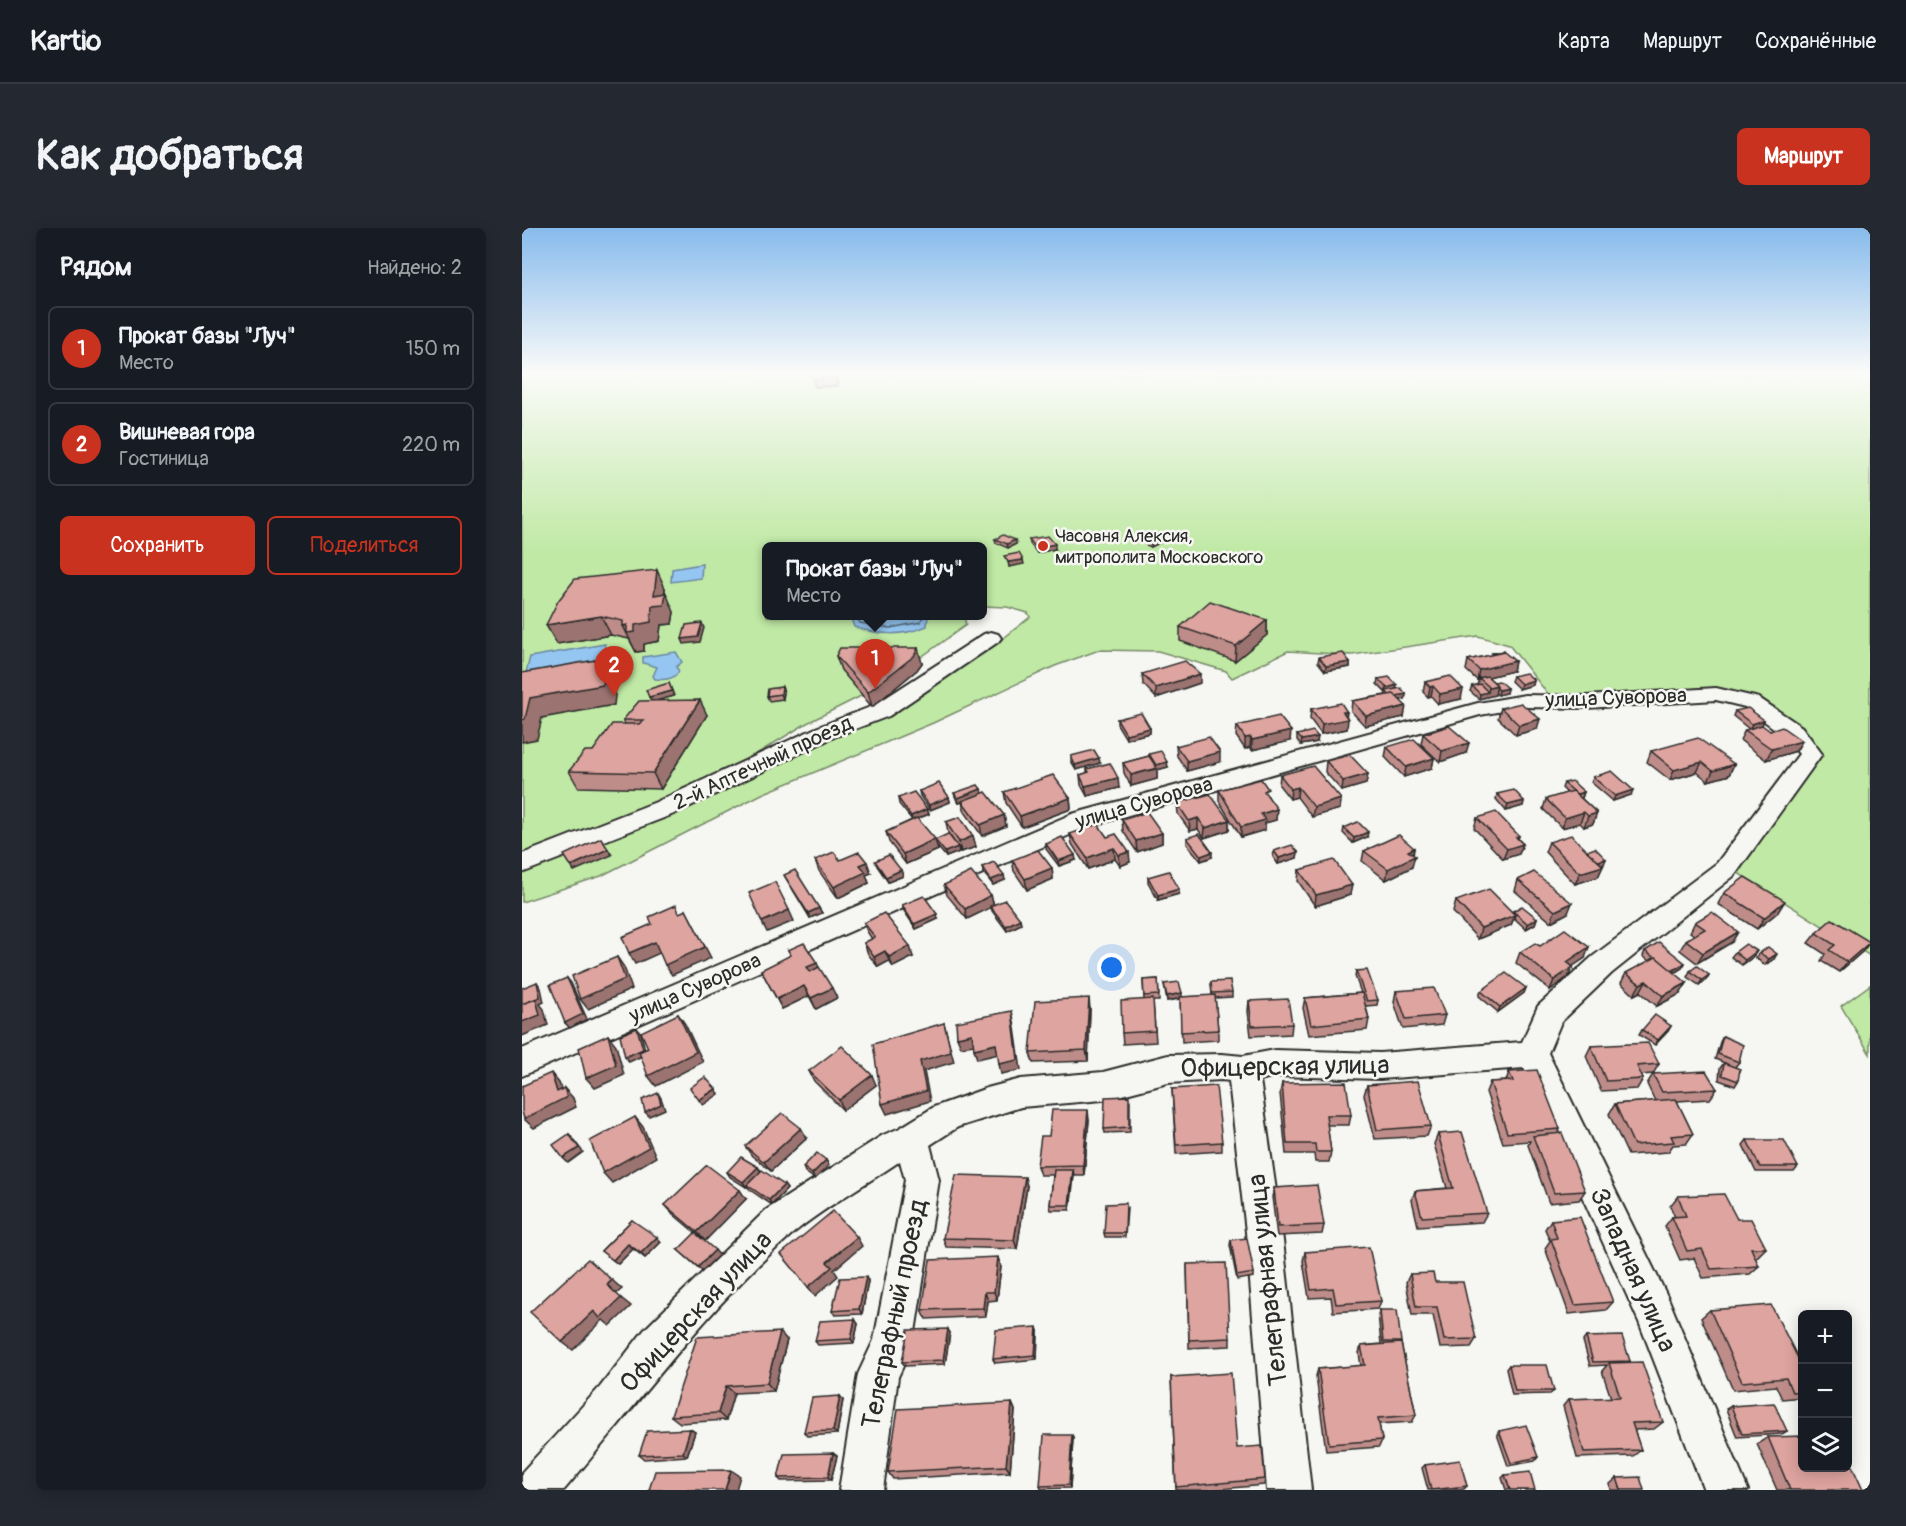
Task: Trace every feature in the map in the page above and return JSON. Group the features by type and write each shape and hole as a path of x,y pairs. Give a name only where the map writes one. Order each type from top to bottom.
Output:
{"street":[{"name":"2-й Аптечный проезд","path":"522,864 665,808 826,732 881,711 992,638"},
{"name":"улица Суворова","path":"522,1064 1081,820 1478,710 1525,701 1586,702 1716,694 1752,702 1794,732 1810,754 1726,869 1587,979 1549,1015 1532,1054"},
{"name":"Офицерская улица","path":"537,1489 614,1401 659,1343 779,1222 895,1146 912,1139 946,1117 1021,1093 1103,1086 1168,1069 1222,1067 1243,1070 1275,1063 1380,1066 1532,1054"},
{"name":"Западная улица","path":"1532,1054 1544,1074 1655,1314 1726,1490"},
{"name":"Телеграфная улица","path":"1243,1070 1264,1232 1289,1490"},
{"name":"Телеграфный проезд","path":"861,1490 878,1374 892,1345 922,1180 912,1139"}],"green space":[{"path":"522,433 1870,433 1870,956 1719,861 1804,751 1748,704 1728,699 1552,699 1509,645 1478,636 1352,655 1288,651 1232,678 1226,671 1158,651 1099,650 1055,666 933,723 762,794 601,876 522,902 522,869 911,698 989,650 1030,617 1028,613 1007,607 987,606 987,542 762,542 762,620 965,620 966,625 879,687 807,723 758,753 675,796 522,854"},
{"path":"1870,985 1870,1054 1841,1006"}],"water":[{"path":"702,564 701,578 671,582 672,569"},
{"path":"851,620 928,620 927,626 917,630 890,634 854,627"},
{"path":"605,644 603,659 526,673 530,657"},
{"path":"676,652 682,662 676,667 679,671 672,678 655,679 653,676 657,667 643,663 643,657"}],"building":[{"path":"1157,534 1162,536 1151,543 1146,541"},
{"path":"1003,535 1015,540 1007,544 995,539"},
{"path":"1048,536 1055,544 1036,548 1029,539"},
{"path":"1019,553 1023,560 1008,562 1004,556"},
{"path":"657,570 654,595 666,593 664,605 652,606 651,622 635,625 635,632 627,633 627,625 623,626 623,621 601,616 546,625 558,601 575,579"},
{"path":"1210,601 1267,620 1236,646 1180,627"},
{"path":"702,623 698,637 682,639 686,625"},
{"path":"840,648 918,648 914,656 868,692 836,656"},
{"path":"1504,652 1515,661 1479,670 1468,660"},
{"path":"1343,653 1350,662 1326,666 1319,657"},
{"path":"607,658 603,685 530,698 525,719 522,720 522,673"},
{"path":"1185,661 1200,674 1156,688 1142,674"},
{"path":"1526,673 1534,680 1521,684 1513,676"},
{"path":"1450,676 1463,689 1440,694 1433,686 1430,687 1425,682"},
{"path":"1487,676 1497,685 1489,687 1479,678"},
{"path":"1389,677 1397,685 1387,688 1378,679"},
{"path":"1499,681 1507,688 1499,690 1494,682"},
{"path":"669,683 672,691 649,697 646,690"},
{"path":"1480,684 1488,692 1480,694 1472,686"},
{"path":"782,687 781,694 767,696 768,689"},
{"path":"1401,688 1406,694 1389,695 1386,691"},
{"path":"1394,694 1406,706 1366,716 1352,701"},
{"path":"700,700 653,773 569,771 585,751 593,751 612,724 639,724 643,720 623,720 639,701"},
{"path":"1341,703 1347,712 1343,712 1348,719 1322,724 1311,709"},
{"path":"1521,703 1540,719 1519,725 1501,708"},
{"path":"1748,708 1764,720 1752,724 1735,711"},
{"path":"1141,713 1150,728 1126,734 1117,719"},
{"path":"1279,716 1291,731 1252,740 1251,737 1245,738 1237,726"},
{"path":"1762,725 1770,731 1782,727 1802,741 1772,749 1745,730"},
{"path":"1449,726 1469,743 1442,751 1423,734"},
{"path":"1313,731 1318,737 1302,740 1297,735"},
{"path":"1209,737 1220,752 1187,761 1176,746"},
{"path":"1698,738 1734,764 1713,771 1702,762 1674,770 1651,751"},
{"path":"1414,739 1434,758 1406,767 1387,747"},
{"path":"1094,750 1099,758 1075,765 1071,756"},
{"path":"1161,751 1167,762 1156,765 1149,754"},
{"path":"1350,755 1368,774 1343,781 1326,761"},
{"path":"1149,756 1157,768 1131,775 1123,763"},
{"path":"1110,763 1118,778 1085,786 1080,775 1089,772 1087,769"},
{"path":"1313,766 1341,799 1314,807 1298,787 1291,789 1280,775"},
{"path":"1612,771 1633,790 1615,796 1593,777"},
{"path":"1053,775 1070,798 1020,816 1004,792"},
{"path":"1261,779 1268,789 1264,791 1277,809 1261,814 1265,820 1241,827 1219,790"},
{"path":"1572,781 1584,792 1577,794 1564,783"},
{"path":"939,783 949,797 929,805 919,791"},
{"path":"978,785 981,789 958,798 954,793"},
{"path":"1514,790 1524,801 1508,805 1497,794"},
{"path":"1573,791 1597,813 1588,816 1584,812 1565,818 1546,799"},
{"path":"914,792 927,809 911,816 898,798"},
{"path":"986,792 1004,815 980,825 962,801"},
{"path":"1210,794 1229,820 1205,828 1198,818 1189,821 1177,803"},
{"path":"1147,812 1162,833 1136,841 1122,820"},
{"path":"1496,812 1519,836 1516,837 1523,844 1507,849 1477,818"},
{"path":"960,817 973,836 959,842 946,822"},
{"path":"917,818 935,839 903,854 886,832"},
{"path":"1358,822 1368,832 1354,838 1344,828"},
{"path":"1098,824 1107,837 1116,834 1129,852 1119,855 1114,848 1087,858 1070,834"},
{"path":"948,834 958,847 945,852 935,840"},
{"path":"1199,834 1212,852 1201,856 1187,838"},
{"path":"1399,835 1414,848 1408,851 1415,856 1388,869 1364,851"},
{"path":"1571,835 1603,866 1580,873 1549,842"},
{"path":"1062,837 1075,855 1058,861 1046,844"},
{"path":"601,838 608,849 571,866 564,855"},
{"path":"1292,845 1298,852 1279,858 1274,851"},
{"path":"1595,848 1606,859 1598,861 1587,851"},
{"path":"1038,850 1052,868 1025,879 1012,860"},
{"path":"834,852 840,860 859,852 867,862 860,865 866,872 834,887 815,860"},
{"path":"889,855 901,870 886,877 875,861"},
{"path":"1334,860 1352,885 1316,895 1299,870"},
{"path":"994,862 1004,875 991,880 982,867"},
{"path":"795,870 819,908 808,913 784,875"},
{"path":"1169,871 1179,889 1158,895 1148,877"},
{"path":"971,872 991,895 965,909 944,885"},
{"path":"1534,872 1572,903 1555,911 1518,880"},
{"path":"1745,877 1785,901 1764,918 1724,893"},
{"path":"775,882 789,910 762,922 749,893"},
{"path":"1489,889 1515,915 1481,928 1456,901"},
{"path":"924,896 937,914 914,924 902,905"},
{"path":"1005,900 1020,919 1006,926 990,906"},
{"path":"676,905 679,913 686,910 705,947 665,965 655,942 629,953 622,937 652,924 649,917"},
{"path":"1522,906 1537,918 1528,924 1513,911"},
{"path":"1712,912 1738,932 1703,953 1686,940 1705,929 1695,922"},
{"path":"884,913 910,946 889,957 885,951 874,957 864,943 875,937 864,923"},
{"path":"1832,919 1870,942 1847,962 1829,950 1835,945 1816,933"},
{"path":"1565,929 1589,947 1567,962 1573,967 1554,980 1520,952 1535,943 1540,946"},
{"path":"1659,942 1685,963 1672,971 1645,951"},
{"path":"804,943 817,963 807,967 810,972 819,967 832,988 811,998 804,986 777,999 761,970 791,955 788,950"},
{"path":"1746,944 1757,951 1745,960 1735,952"},
{"path":"1768,947 1777,954 1769,959 1760,953"},
{"path":"617,957 625,979 580,999 572,976"},
{"path":"1656,957 1687,983 1663,996 1646,981 1640,984 1626,973"},
{"path":"1697,966 1709,975 1702,980 1690,971"},
{"path":"1367,970 1378,1000 1367,1001 1356,971"},
{"path":"1506,973 1526,988 1500,1007 1481,991"},
{"path":"567,978 583,1014 565,1023 550,985"},
{"path":"1158,979 1159,995 1144,996 1143,980"},
{"path":"1230,981 1232,992 1212,993 1211,982"},
{"path":"537,982 540,997 522,1004 522,988"},
{"path":"1179,982 1182,993 1167,996 1164,984"},
{"path":"1434,988 1445,1015 1406,1019 1396,991"},
{"path":"1362,993 1369,1019 1311,1025 1305,998"},
{"path":"1215,995 1218,1030 1181,1032 1180,997"},
{"path":"1089,998 1086,1050 1030,1053 1035,1001"},
{"path":"536,999 540,1015 522,1022 522,1004"},
{"path":"1153,999 1155,1031 1122,1033 1121,1001"},
{"path":"1288,999 1292,1024 1252,1026 1249,1001"},
{"path":"1012,1011 1018,1060 999,1064 996,1044 974,1049 972,1034 957,1037 956,1022"},
{"path":"678,1014 696,1052 648,1076 639,1052 648,1048 641,1032"},
{"path":"1655,1015 1671,1026 1658,1040 1642,1030"},
{"path":"944,1023 951,1052 920,1061 926,1091 882,1104 873,1044"},
{"path":"637,1028 643,1049 625,1057 620,1035"},
{"path":"608,1035 616,1065 586,1078 579,1048"},
{"path":"1723,1036 1743,1045 1739,1062 1718,1054"},
{"path":"1648,1043 1659,1064 1637,1066 1643,1079 1606,1081 1591,1046"},
{"path":"842,1046 872,1075 839,1100 809,1071"},
{"path":"1724,1063 1740,1069 1738,1081 1722,1075"},
{"path":"1537,1070 1560,1129 1507,1133 1490,1082 1513,1081 1509,1072"},
{"path":"1706,1071 1717,1089 1662,1092 1653,1074"},
{"path":"551,1073 557,1092 564,1088 567,1097 524,1119 522,1086"},
{"path":"705,1077 716,1089 699,1100 690,1088"},
{"path":"1418,1081 1431,1126 1377,1130 1367,1085"},
{"path":"1346,1082 1351,1115 1326,1115 1331,1152 1316,1152 1315,1144 1287,1144 1282,1083"},
{"path":"1216,1086 1222,1142 1176,1145 1172,1089"},
{"path":"658,1093 661,1104 645,1112 642,1100"},
{"path":"1129,1096 1129,1127 1104,1129 1105,1097"},
{"path":"1676,1099 1693,1134 1671,1136 1674,1142 1634,1145 1615,1104"},
{"path":"1052,1110 1088,1110 1083,1165 1037,1166 1041,1136 1049,1136"},
{"path":"782,1113 801,1128 764,1162 745,1146"},
{"path":"635,1117 649,1147 603,1173 590,1141"},
{"path":"1462,1132 1487,1213 1422,1217 1415,1191 1453,1188 1438,1134"},
{"path":"1562,1133 1585,1191 1554,1193 1533,1136"},
{"path":"569,1134 579,1148 563,1158 553,1145"},
{"path":"1747,1140 1784,1140 1798,1167 1760,1167"},
{"path":"817,1153 826,1160 812,1174 803,1167"},
{"path":"741,1157 758,1167 743,1182 727,1172"},
{"path":"707,1165 740,1190 697,1232 665,1205"},
{"path":"762,1170 784,1185 769,1200 747,1185"},
{"path":"1054,1170 1073,1170 1069,1205 1050,1205"},
{"path":"956,1175 1025,1177 1014,1240 943,1238"},
{"path":"1317,1185 1324,1225 1278,1227 1274,1188"},
{"path":"1724,1194 1737,1219 1751,1219 1766,1248 1751,1248 1759,1266 1711,1269 1702,1249 1687,1251 1672,1217 1686,1216 1678,1196"},
{"path":"1126,1203 1125,1233 1104,1233 1106,1204"},
{"path":"833,1211 857,1237 827,1262 832,1267 808,1287 781,1254"},
{"path":"1580,1217 1613,1302 1575,1305 1551,1239 1557,1238 1551,1220"},
{"path":"632,1220 657,1237 641,1253 628,1244 613,1260 601,1251"},
{"path":"695,1233 715,1250 698,1267 678,1250"},
{"path":"1247,1238 1254,1273 1237,1276 1231,1240"},
{"path":"1369,1247 1381,1301 1336,1304 1333,1288 1311,1290 1305,1252"},
{"path":"998,1257 994,1292 985,1292 983,1308 922,1310 930,1260"},
{"path":"588,1259 612,1280 607,1285 621,1298 600,1318 594,1311 562,1342 530,1312"},
{"path":"1226,1263 1230,1338 1189,1340 1187,1264"},
{"path":"1433,1273 1435,1282 1463,1282 1476,1339 1444,1340 1437,1307 1416,1307 1410,1274"},
{"path":"866,1277 859,1309 832,1311 840,1278"},
{"path":"1771,1305 1798,1358 1798,1391 1792,1392 1786,1378 1742,1382 1710,1310"},
{"path":"1380,1310 1397,1310 1401,1342 1383,1342"},
{"path":"855,1319 851,1339 815,1341 820,1321"},
{"path":"1037,1327 1035,1355 993,1359 996,1330"},
{"path":"948,1329 943,1360 902,1362 908,1330"},
{"path":"780,1332 767,1383 726,1386 718,1413 671,1416 697,1337"},
{"path":"1622,1336 1630,1361 1593,1362 1586,1337"},
{"path":"1401,1343 1416,1415 1378,1418 1382,1440 1329,1444 1318,1369 1365,1365 1361,1346"},
{"path":"1642,1362 1663,1422 1632,1423 1641,1450 1584,1452 1569,1399 1620,1397 1609,1363"},
{"path":"1509,1365 1547,1365 1554,1391 1515,1391"},
{"path":"1231,1373 1237,1448 1262,1446 1265,1479 1176,1487 1171,1377"},
{"path":"840,1396 833,1431 804,1432 812,1398"},
{"path":"1012,1403 1006,1466 888,1472 898,1409"},
{"path":"1774,1403 1787,1431 1742,1434 1731,1406"},
{"path":"1526,1425 1538,1457 1511,1463 1499,1431"},
{"path":"690,1429 683,1453 639,1455 647,1431"},
{"path":"1044,1435 1072,1435 1069,1485 1040,1486"},
{"path":"1798,1436 1798,1472 1852,1472 1852,1466 1863,1490 1790,1490 1768,1437"},
{"path":"833,1453 828,1477 778,1478 784,1454"},
{"path":"1460,1460 1467,1486 1431,1490 1425,1465"},
{"path":"731,1470 725,1490 649,1490 655,1471"},
{"path":"1530,1472 1535,1490 1510,1490 1505,1475"},
{"path":"1640,1477 1644,1490 1621,1490 1617,1478"}],"place":[{"name":"Часовня Алексия, митрополита Московского","path":"1043,546"},
{"name":"Прокат базы \"Луч\"","path":"875,689"},
{"name":"Вишневая гора","path":"614,696"}]}
